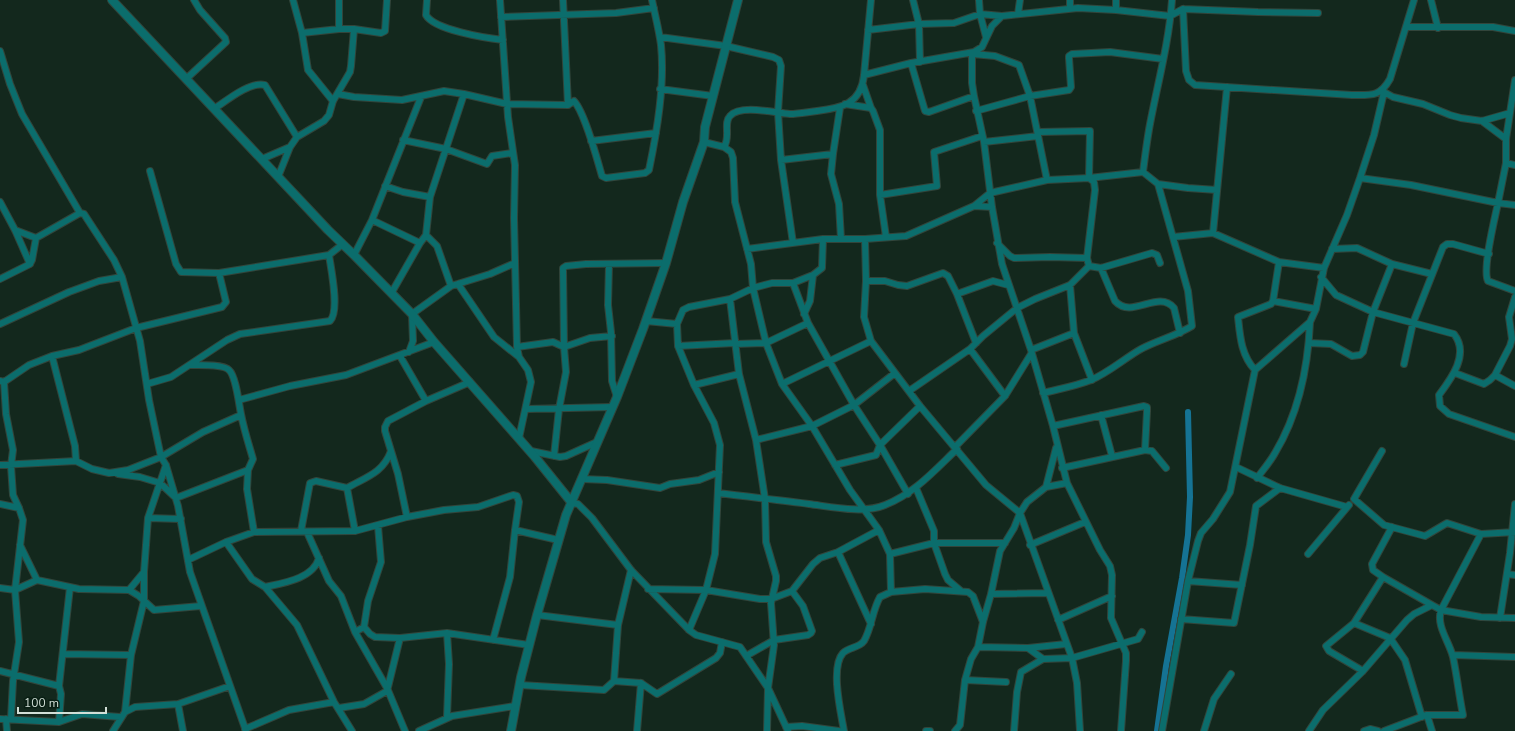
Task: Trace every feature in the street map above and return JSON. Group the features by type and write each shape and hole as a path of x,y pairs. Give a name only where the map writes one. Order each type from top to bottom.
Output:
{"street":[{"path":"186,79 226,42 225,38 200,10 194,0"},
{"path":"292,0 302,33 308,70 333,101"},
{"path":"338,29 340,0"},
{"path":"302,33 338,29 354,29 382,33 385,31 387,0"},
{"path":"427,0 426,15 433,23 470,35 503,40"},
{"path":"500,0 507,104 512,153 515,165 515,262 517,347 519,357"},
{"path":"563,0 568,104"},
{"path":"338,94 354,98 402,100 444,91 507,104 568,104 574,101 592,141 602,176 606,178 648,172 656,133 660,89 661,47 652,0"},
{"path":"511,731 529,645 558,540 566,515 617,397 666,263 683,202 704,142 705,128 738,0"},
{"path":"841,239 839,204 831,174 832,154 842,106 853,100 858,95 863,85 871,0"},
{"path":"914,0 919,24 920,62"},
{"path":"979,0 980,14 986,37"},
{"path":"1018,14 1020,0"},
{"path":"1070,0 1070,8"},
{"path":"1116,0 1116,10"},
{"path":"1143,172 1172,0"},
{"path":"1257,478 1276,453 1290,426 1305,376 1310,322 1316,309 1321,277 1360,178 1374,135 1384,91 1390,79 1414,0"},
{"path":"1431,0 1438,28"},
{"path":"117,1 186,79 278,177 328,230 392,292 412,314 434,342 531,451 572,503 578,504 592,518 631,570 648,589 689,630 696,635 740,647 768,688 787,729 802,726 839,731"},
{"path":"502,17 616,13 654,8"},
{"path":"868,30 919,24 954,23 980,14 1002,16 1070,8 1116,10 1170,16 1184,9 1318,13"},
{"path":"1184,9 1186,71 1189,80 1198,86 1352,95 1376,94 1384,91"},
{"path":"973,53 982,47 995,22 1002,16"},
{"path":"1406,27 1493,27 1515,31"},
{"path":"278,177 290,146 297,137 327,117 330,112 333,101 338,94 351,66 354,29"},
{"path":"660,37 726,46 774,57 779,60 781,66 778,112 780,160 792,244"},
{"path":"0,51 10,84 22,114 80,213 84,214 114,260 122,277 142,353 161,457 166,465 176,498 190,572 245,730 289,710 334,702"},
{"path":"976,111 1030,96 1067,91 1071,89 1069,58 1072,54 1110,52 1163,59"},
{"path":"864,75 912,63 973,53 995,56 1019,65 1030,96 1047,180"},
{"path":"973,53 974,96 976,111 983,139 992,207 1002,264 1031,352 1053,426 1062,468 1067,483 1085,522 1110,566 1112,574 1111,618 1126,653 1121,731"},
{"path":"912,63 925,111 929,112 974,96"},
{"path":"1515,80 1506,139 1506,163 1493,225 1486,275 1488,281 1515,291"},
{"path":"214,109 240,92 256,85 265,85 297,137"},
{"path":"863,85 880,130 880,195 886,237"},
{"path":"1213,233 1228,87"},
{"path":"660,89 713,96"},
{"path":"1384,91 1393,97 1423,104 1450,115 1482,121 1506,139"},
{"path":"392,292 426,235 430,197 464,94"},
{"path":"354,255 372,220 421,97"},
{"path":"724,147 728,138 728,119 733,113 757,110 794,114 842,106 871,108"},
{"path":"1482,121 1510,113"},
{"path":"880,195 937,186 934,152 983,139 1038,134 1090,131 1089,178"},
{"path":"592,141 656,133"},
{"path":"403,140 446,149 487,164 492,156 512,153"},
{"path":"704,142 724,147 731,152 733,158 735,202 752,269 752,288 766,343 782,384 812,426 863,509 879,530 890,554 891,592"},
{"path":"262,159 290,146"},
{"path":"780,160 832,154"},
{"path":"1506,163 1515,164"},
{"path":"150,171 179,270 183,272 219,272 329,255 343,244"},
{"path":"747,249 823,239 865,239 906,236 974,206 990,193 1047,180 1089,178 1143,172 1158,184 1217,190"},
{"path":"1088,266 1087,258 1095,190 1094,182 1089,178"},
{"path":"1360,178 1411,185 1498,203 1515,204"},
{"path":"1043,393 1092,380 1141,349 1174,334 1180,333 1192,325 1188,291 1158,184"},
{"path":"385,186 402,192 430,197"},
{"path":"0,202 16,230 30,264"},
{"path":"974,206 992,207"},
{"path":"36,238 80,213"},
{"path":"372,220 420,243"},
{"path":"16,230 36,238"},
{"path":"1173,237 1213,233 1279,262 1324,268"},
{"path":"426,235 437,246 451,286"},
{"path":"0,279 30,264 36,238"},
{"path":"689,630 706,590 716,544 720,445 715,427 706,406 694,385 678,346 677,324 683,310 689,307 730,299 752,288 772,283 793,283 813,276 822,268 823,239"},
{"path":"865,239 866,282 864,317 871,341 920,406 990,489 1020,513 1030,545 1072,658 1077,683 1080,731"},
{"path":"998,243 1010,256 1014,258 1087,258"},
{"path":"1404,364 1413,323 1443,247 1447,244 1453,244 1489,254"},
{"path":"1332,249 1357,248 1392,264 1432,274"},
{"path":"1088,266 1102,268 1152,253 1157,256 1160,263"},
{"path":"147,384 167,378 240,334 330,321 333,317 335,293 329,255"},
{"path":"412,314 451,286 490,274 515,262"},
{"path":"1255,370 1249,363 1242,347 1238,317 1271,304 1273,301 1279,262"},
{"path":"554,456 566,372 564,346 563,268 570,265 666,263"},
{"path":"609,264 608,305 612,336 612,381 617,397"},
{"path":"1309,342 1331,344 1348,355 1360,355 1364,350 1373,312 1392,264"},
{"path":"909,391 970,348 1017,308 1070,285 1088,266"},
{"path":"1102,268 1115,301 1118,304 1126,308 1156,302 1165,302 1172,305 1180,333"},
{"path":"7,731 6,719 19,642 15,590 23,520 14,499 10,466 13,450 6,414 2,381 29,364 52,356 79,350 136,328 222,307 226,302 219,272"},
{"path":"866,282 885,281 907,286 943,273 948,276 957,294 976,343"},
{"path":"804,314 810,301 813,276"},
{"path":"0,324 66,293 99,281 122,277"},
{"path":"1321,277 1336,295 1373,312 1454,334 1456,336 1460,353 1455,373 1439,395 1439,402 1443,409 1449,414 1515,437"},
{"path":"957,294 993,281 1008,285"},
{"path":"793,283 808,323 854,405 880,445 908,494"},
{"path":"458,284 494,337 519,357 528,370 531,382 519,438"},
{"path":"1070,285 1074,333 1092,380"},
{"path":"1455,373 1484,384 1495,375 1512,339 1509,317 1515,297"},
{"path":"730,299 738,374 756,440 765,499 766,542 776,576 771,599 774,640 768,688 767,731"},
{"path":"1273,301 1316,309"},
{"path":"409,352 413,341 412,314"},
{"path":"646,321 677,324"},
{"path":"1162,731 1188,582 1200,537 1230,492 1255,370 1310,322"},
{"path":"678,346 766,343 808,323"},
{"path":"718,493 863,509 885,506 916,488 956,448 1005,396 1031,352 1074,333"},
{"path":"517,347 553,342 564,346 590,338 612,336"},
{"path":"782,384 871,341"},
{"path":"239,400 300,384 346,376 434,342"},
{"path":"970,348 1005,396"},
{"path":"52,356 75,446 76,461"},
{"path":"400,356 426,401"},
{"path":"190,364 221,367 230,370 239,400 241,415 253,460 248,470 247,488 254,532"},
{"path":"756,440 812,426 854,405 895,373"},
{"path":"694,385 738,374"},
{"path":"1495,375 1515,386"},
{"path":"407,517 398,474 385,431 386,423 426,401 470,382"},
{"path":"835,465 876,455 880,445 920,406"},
{"path":"1053,426 1101,414 1142,406 1147,407 1145,450"},
{"path":"526,409 612,407"},
{"path":"1101,414 1112,456"},
{"path":"111,473 128,470 161,457 203,432 241,415"},
{"path":"531,451 554,456 566,456 597,442"},
{"path":"1046,487 1057,447"},
{"path":"1062,468 1145,450 1152,451 1166,468"},
{"path":"391,451 381,468 346,488 316,481 310,483 304,531 319,558 329,581 341,596 355,632 387,688 406,731"},
{"path":"1308,554 1354,499 1382,451"},
{"path":"0,465 10,466 76,461 92,469 140,477 160,483 176,498"},
{"path":"125,712 131,655 144,601 144,572 148,518 166,465"},
{"path":"1236,468 1280,488 1347,507"},
{"path":"176,498 248,470"},
{"path":"582,479 607,480 660,488 670,484 699,480 719,472"},
{"path":"955,731 961,720 965,680 971,659 978,647 982,622 991,594 1000,551 1027,502 1046,487 1067,483"},
{"path":"346,488 355,531"},
{"path":"916,488 934,531 934,543 946,577 961,591"},
{"path":"1181,619 1234,623 1256,506 1280,488"},
{"path":"188,560 226,542 254,532 355,531 407,517 444,510 478,507 513,495 517,496 519,502 510,577 492,640"},
{"path":"1354,499 1384,525 1425,536 1447,523 1481,534 1513,532"},
{"path":"0,504 19,508"},
{"path":"1500,618 1513,532 1515,504"},
{"path":"148,518 180,519"},
{"path":"1030,545 1085,522"},
{"path":"378,526 381,562 368,601 364,626 370,634 375,637 400,638 447,633 529,645"},
{"path":"1392,527 1372,564 1373,570 1442,610 1481,617 1515,618"},
{"path":"515,530 558,540"},
{"path":"648,589 706,590 760,599 771,599 792,591 812,564 820,558 838,552 879,530"},
{"path":"1384,731 1425,716 1463,714 1452,655 1439,616 1481,534"},
{"path":"226,542 252,579 265,587 297,625 334,702 352,731"},
{"path":"890,554 934,543 1005,543"},
{"path":"20,545 37,580"},
{"path":"838,552 871,624"},
{"path":"265,587 294,581 316,566 319,558"},
{"path":"520,685 604,690 614,681 618,625 631,570"},
{"path":"129,590 144,572"},
{"path":"1507,574 1515,575"},
{"path":"1363,671 1329,651 1326,646 1354,623 1383,577"},
{"path":"0,588 15,590 37,580 70,588 129,590 139,596 151,608 157,610 201,606"},
{"path":"1188,582 1242,585"},
{"path":"59,722 61,694 59,686 64,654 70,588"},
{"path":"844,731 836,684 840,656 844,652 863,642 880,597 891,592 925,588 971,593 982,622"},
{"path":"746,656 774,640 808,635 811,633 803,606 792,591"},
{"path":"991,594 1048,593"},
{"path":"1058,620 1112,596"},
{"path":"1309,731 1322,710 1363,671 1407,620 1414,614 1432,605"},
{"path":"537,615 618,625"},
{"path":"1354,623 1390,638 1405,660 1425,716 1432,731"},
{"path":"355,632 364,626"},
{"path":"1014,731 1017,692 1021,672 1043,659 1072,658 1138,639 1142,632"},
{"path":"447,633 449,664 447,718"},
{"path":"339,708 364,704 387,691 392,676 400,638"},
{"path":"614,681 641,683 657,694 716,658 720,653 722,642"},
{"path":"978,647 1028,648 1066,644"},
{"path":"1028,648 1043,659"},
{"path":"64,654 131,655"},
{"path":"1452,655 1515,658"},
{"path":"0,671 59,686"},
{"path":"1204,731 1214,699 1231,674"},
{"path":"965,680 1006,682"},
{"path":"637,731 641,683"},
{"path":"113,731 125,712 140,706 178,704 230,686"},
{"path":"178,704 183,731"},
{"path":"419,731 447,718 516,706"},
{"path":"6,719 59,722 82,714 120,718"},
{"path":"1313,724 1316,731"},
{"path":"1364,731 1370,729 1378,731"}],"waterway":[{"path":"1157,731 1166,666 1182,578 1188,535 1190,497 1188,412"}]}
